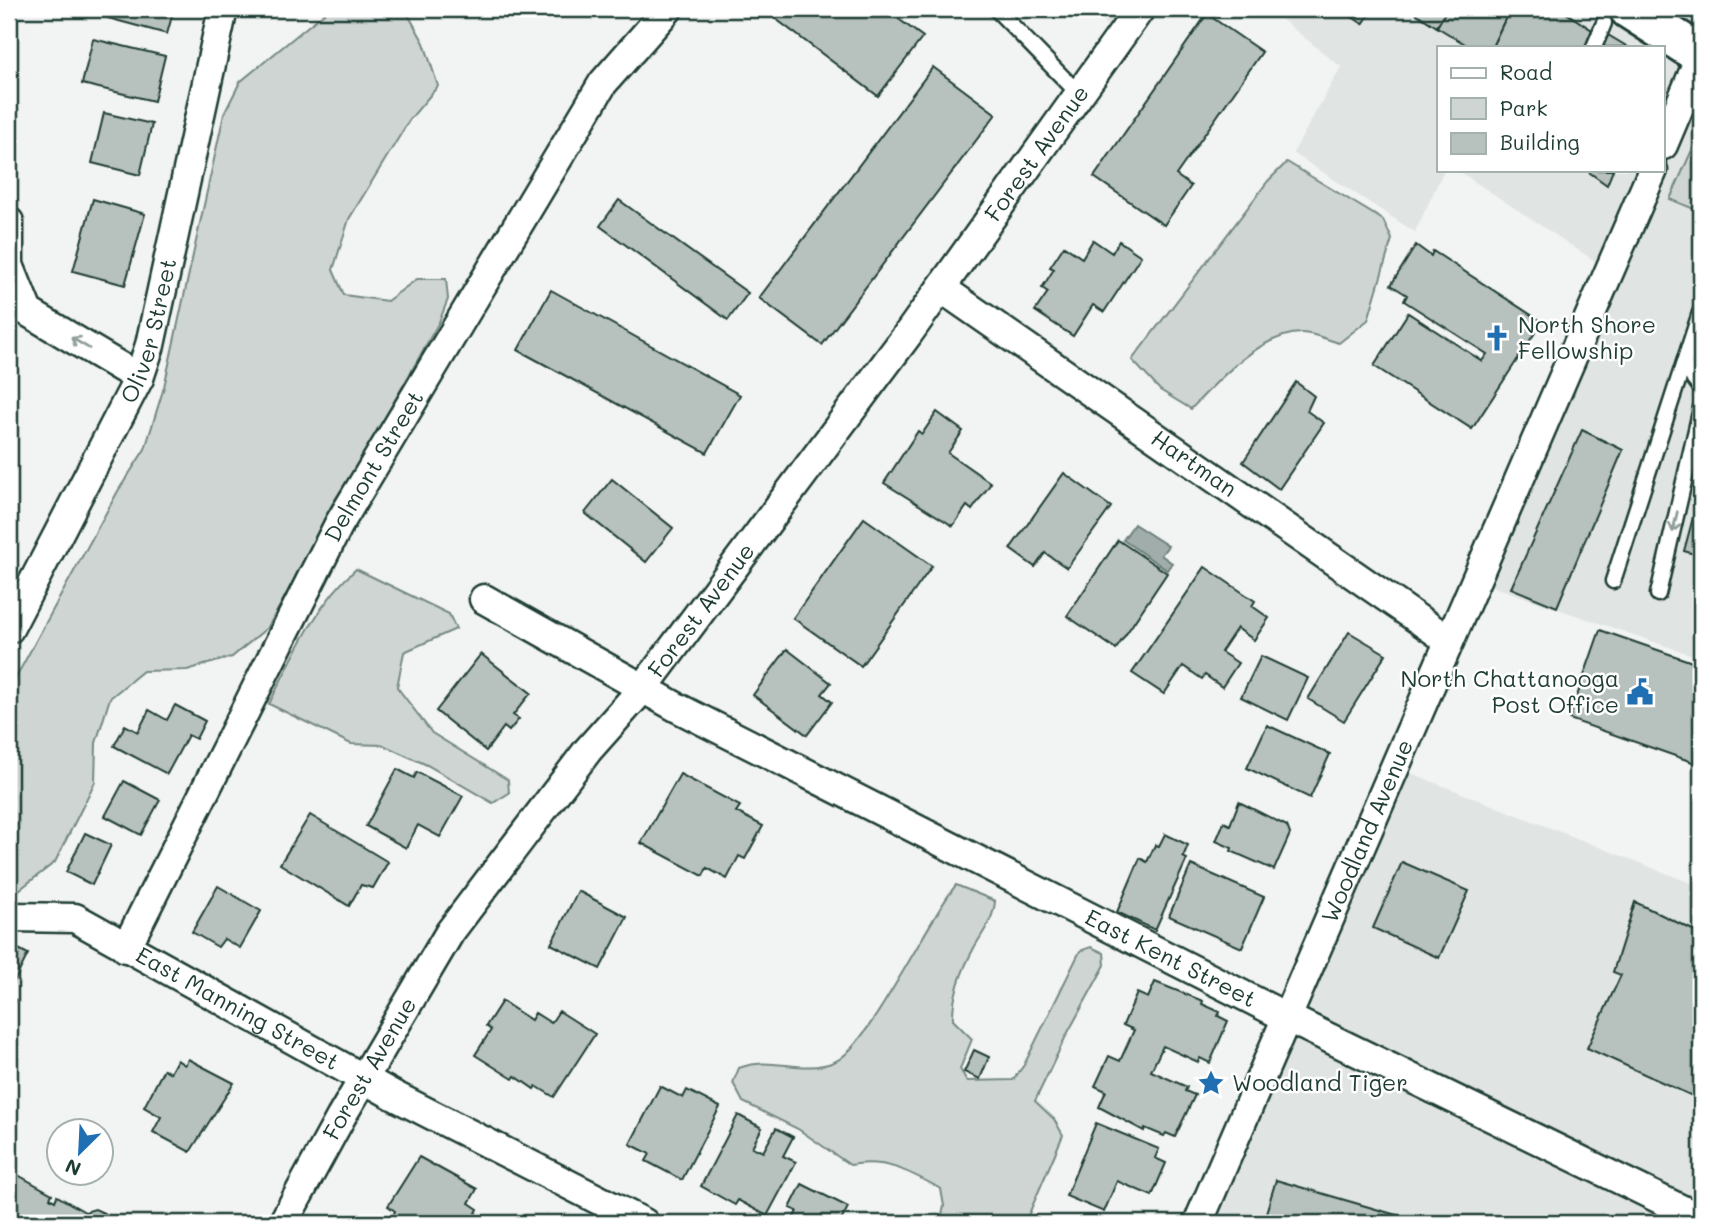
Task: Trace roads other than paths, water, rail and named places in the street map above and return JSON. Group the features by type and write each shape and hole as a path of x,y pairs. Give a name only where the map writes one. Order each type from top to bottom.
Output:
{"main road":[{"path":"1617,16 1701,55"}],"street":[{"name":"Oliver Street","path":"9,629 139,378 150,345 175,239 223,9"},
{"name":"Delmont Street","path":"126,948 339,524 603,83 668,9"},
{"name":"Forest Avenue","path":"283,1223 363,1078 450,932 587,750 644,687 941,288 1081,96 1140,9"},
{"path":"1664,143 1701,55"},
{"name":"Woodland Avenue","path":"1198,1223 1652,172"},
{"path":"9,222 9,265 28,312 139,378"},
{"name":"Hartman","path":"941,288 1448,640"},
{"name":"East Kent Street","path":"484,599 678,708 1288,1018 1701,1219"},
{"name":"East Manning Street","path":"10,916 75,918 363,1078 644,1223"}],"lane":[{"path":"996,9 1081,96"},
{"path":"1595,46 1617,16"},
{"path":"1613,581 1700,313"},
{"path":"1684,366 1701,388"},
{"path":"1658,594 1701,408"}],"place":[{"name":"North Shore Fellowship","path":"1497,338"},
{"name":"North Chattanooga Post Office","path":"1640,692"},
{"name":"Woodland Tiger","path":"1211,1083"}]}
